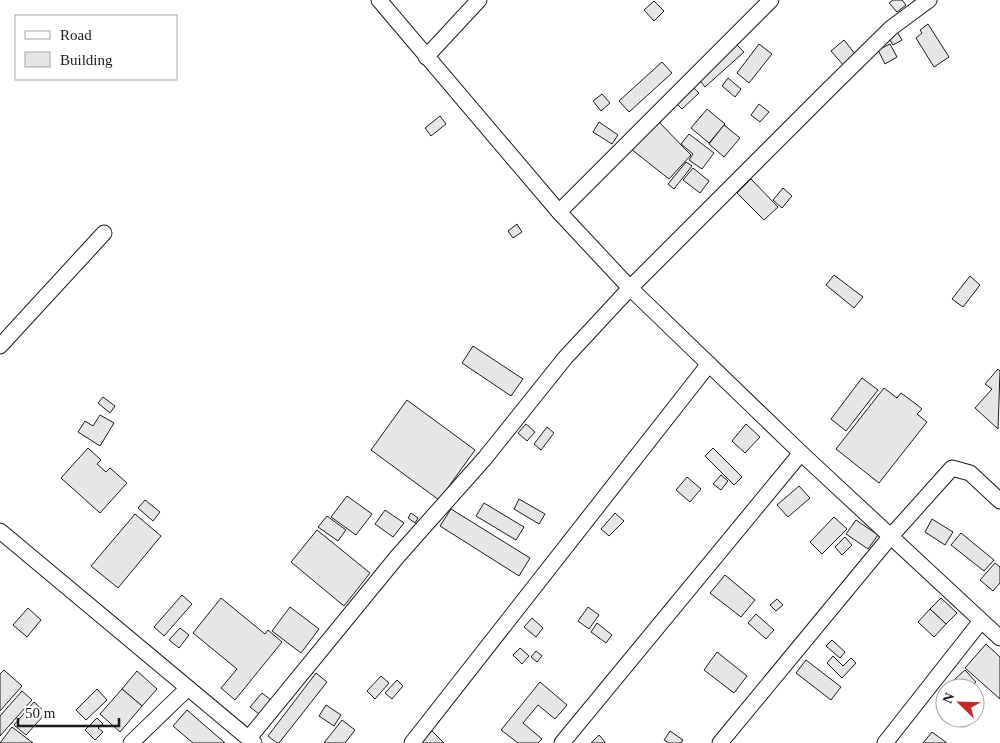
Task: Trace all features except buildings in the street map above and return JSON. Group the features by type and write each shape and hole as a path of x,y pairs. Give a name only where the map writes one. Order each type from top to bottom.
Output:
{"street":[{"path":"379,0 559,212 630,288 801,453 1000,638"},
{"path":"426,57 479,0"},
{"path":"559,212 771,0"},
{"path":"0,531 251,741 397,557 486,458 565,358 630,288 891,28 929,0"},
{"path":"0,346 104,233"},
{"path":"412,743 709,364"},
{"path":"562,743 801,453"},
{"path":"720,743 891,536 952,468 970,473 1000,501"},
{"path":"885,743 982,621"},
{"path":"131,743 188,688"}]}
